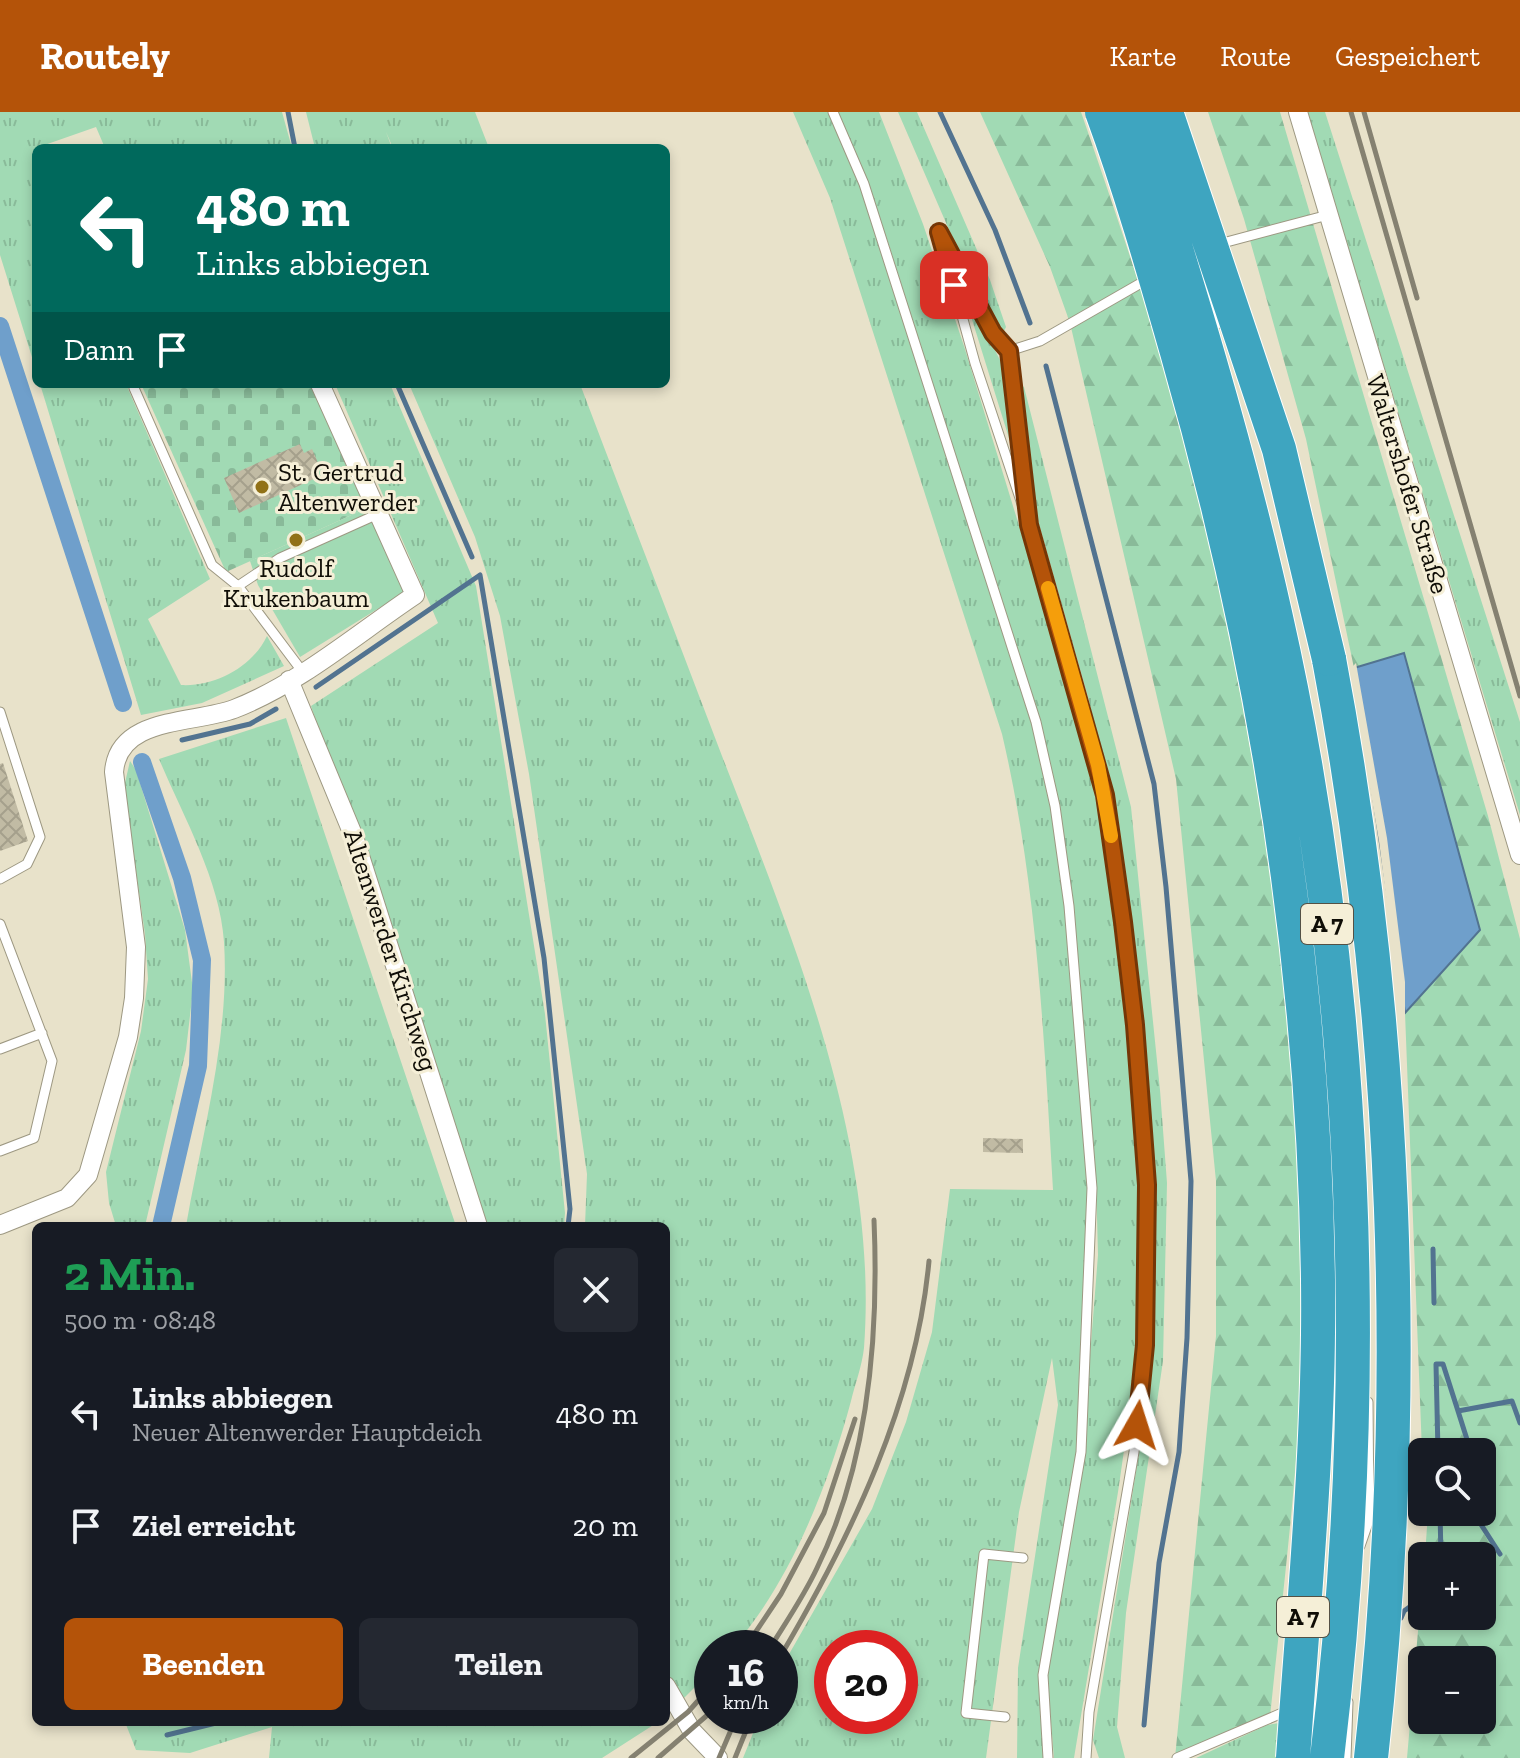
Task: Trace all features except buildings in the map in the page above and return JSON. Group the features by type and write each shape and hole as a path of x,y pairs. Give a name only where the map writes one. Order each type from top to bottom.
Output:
{"highway":[{"name":"A 7","path":"1102,112 1151,260 1201,437 1246,620 1274,778 1306,1025 1318,1297 1314,1475 1293,1758"},
{"name":"A 7","path":"1133,112 1204,336 1251,511 1303,757 1326,917 1345,1116 1351,1285 1346,1519 1327,1758"},
{"name":"A 7","path":"1166,112 1279,449 1329,659 1361,851 1379,1017 1393,1250 1390,1476 1371,1758"}],"street":[{"name":"Waltershofer Straße","path":"1298,112 1520,855"},
{"path":"0,1225 67,1198 88,1175 128,1037 134,998 136,947 114,772 118,751 137,733 234,709 296,675 415,595 322,388"},
{"name":"Altenwerder Kirchweg","path":"296,675 354,837 477,1222"},
{"path":"670,1693 692,1731 718,1758"}],"lane":[{"path":"833,112 869,199 1036,722 1055,806 1069,906 1086,1109 1091,1218 1081,1452 1043,1675 1048,1758"},
{"path":"1198,254 1215,245 1328,215"},
{"path":"1029,525 1009,351 993,333 939,232 975,363 1029,525 1105,795 1135,1025 1147,1185 1145,1345 1134,1452 1089,1712 1086,1758"},
{"path":"1173,267 1186,260"},
{"path":"1202,269 1220,341"},
{"path":"1009,351 1040,341 1161,273"},
{"path":"134,388 212,565 238,586 296,675"},
{"path":"1257,487 1310,747 1346,1019 1364,1290"},
{"path":"238,586 280,558 378,514"},
{"path":"0,712 40,837 27,864 0,879"},
{"path":"0,924 52,1061 34,1138 0,1151"},
{"path":"0,1049 42,1033"},
{"path":"1354,1565 1369,1520 1368,1395"},
{"path":"1005,1717 966,1713 984,1554 1023,1558"},
{"path":"1322,1697 1348,1687 1346,1758"},
{"path":"1177,1758 1309,1702"}],"green space":[{"path":"0,112 282,112 291,144 103,144 96,127 47,144 32,144 32,357 0,255"},
{"path":"306,112 475,112 487,144 391,144 386,132 390,144 314,144"},
{"path":"793,112 833,112 864,184 980,541 1055,806 1092,1188 1081,1452 1043,1675 1046,1758 1017,1758 1018,1668 1058,1405 1052,1358 1019,1512 986,1758 743,1758 753,1734 798,1734 798,1638 872,1509 906,1422 932,1332 950,1189 1053,1190 1031,903 1002,734 830,198"},
{"path":"838,112 879,112 923,224 964,346 1088,751 1106,843 1120,951 1139,1196 1137,1313 1132,1395 1074,1758 1054,1758 1047,1674 1083,1444 1098,1255 1096,1180 1073,909 1017,650 886,236"},
{"path":"898,112 917,112 990,280 1006,327 1002,335 966,269"},
{"path":"980,112 1081,112 1127,246 1182,426 1210,540 1254,771 1288,1018 1300,1184 1303,1324 1293,1493 1270,1717 1175,1758 1216,1336 1216,1181 1176,779 1070,323 1050,267"},
{"path":"1208,112 1280,112 1488,816 1520,939 1520,1758 1407,1758 1409,1734 1496,1734 1496,1646 1417,1646 1418,1630 1496,1630 1496,1542 1426,1542 1427,1526 1496,1526 1496,1438 1421,1438 1405,1013 1403,654 1354,668 1306,439 1244,219"},
{"path":"1307,112 1325,112 1520,722 1520,815"},
{"path":"960,281 1002,364 1013,451"},
{"path":"1016,382 1024,387 1131,807 1160,1090 1167,1183 1163,1361 1126,1613 1117,1727 1125,1758 1099,1758 1093,1740 1146,1409 1154,1272 1149,1121 1130,903 1116,817 1089,701 1031,496"},
{"path":"41,388 128,388 210,579 148,619 181,685 207,682 232,672 253,657 267,636 284,666 202,703 141,715"},
{"path":"143,388 313,388 367,508 226,572"},
{"path":"337,388 392,388 476,586 545,1014 564,1222 483,1222 311,706 438,623"},
{"path":"411,388 582,388 803,971 845,1120 858,1196 865,1272 864,1348 842,1433 819,1498 772,1594 747,1630 694,1630 694,1688 670,1712 670,1222 585,1222 587,1174 529,774 500,616 475,537"},
{"path":"367,508 405,592 300,657 258,585 250,561"},
{"path":"286,718 455,1222 187,1222 219,1049 225,978 224,942 216,895 208,872 159,759"},
{"path":"130,761 136,770 185,930 193,990 186,1050 146,1222 115,1222 109,1203 106,1172 141,1031 148,979 145,934 124,787"},
{"path":"1338,1713 1341,1758 1196,1758 1267,1725"},
{"path":"127,1726 652,1726 602,1758 269,1758 272,1727 190,1753 136,1750"}],"water":[{"path":"1404,653 1480,930 1405,1013 1354,668"}],"pier":[{"path":"1356,663 1387,838 1405,982 1405,1017 1401,1013 1379,841 1350,669"}],"waterway":[{"path":"288,112 294,144"},
{"path":"940,112 995,230 1030,323"},
{"path":"0,326 123,703"},
{"path":"1046,366 1154,784 1191,1181 1187,1338 1179,1452 1159,1563 1144,1725"},
{"path":"399,388 472,557"},
{"path":"316,687 480,575 544,958 570,1209 568,1222"},
{"path":"182,740 250,724 276,709"},
{"path":"142,762 182,878 202,960 198,1066 162,1222"},
{"path":"1433,1249 1434,1303"},
{"path":"1438,1438 1436,1364 1443,1364 1458,1411 1512,1401 1520,1423"},
{"path":"1458,1411 1467,1438"},
{"path":"1440,1526 1441,1542"},
{"path":"1482,1526 1500,1554"},
{"path":"1401,1618 1408,1608"},
{"path":"167,1735 204,1726"}],"railway":[{"path":"1351,112 1520,696"},
{"path":"1364,112 1417,298"},
{"path":"781,1630 801,1599 835,1527 859,1442 872,1353 874,1220"},
{"path":"795,1630 855,1516 895,1417 922,1314 929,1261"},
{"path":"757,1630 781,1594 824,1513 855,1419"},
{"path":"631,1758 694,1705"},
{"path":"658,1758 694,1727"},
{"path":"719,1758 729,1734"},
{"path":"735,1758 745,1734"}],"slow traffic":[{"path":"1048,588 1098,765 1111,836"}],"place":[{"name":"St. Gertrud Altenwerder","path":"262,487"},
{"name":"Rudolf Krukenbaum","path":"296,540"}],"route":[{"path":"954,285 939,232 993,333 1009,351 1029,525 1083,706 1105,795 1135,1025 1147,1185 1145,1345 1137,1425"}]}
